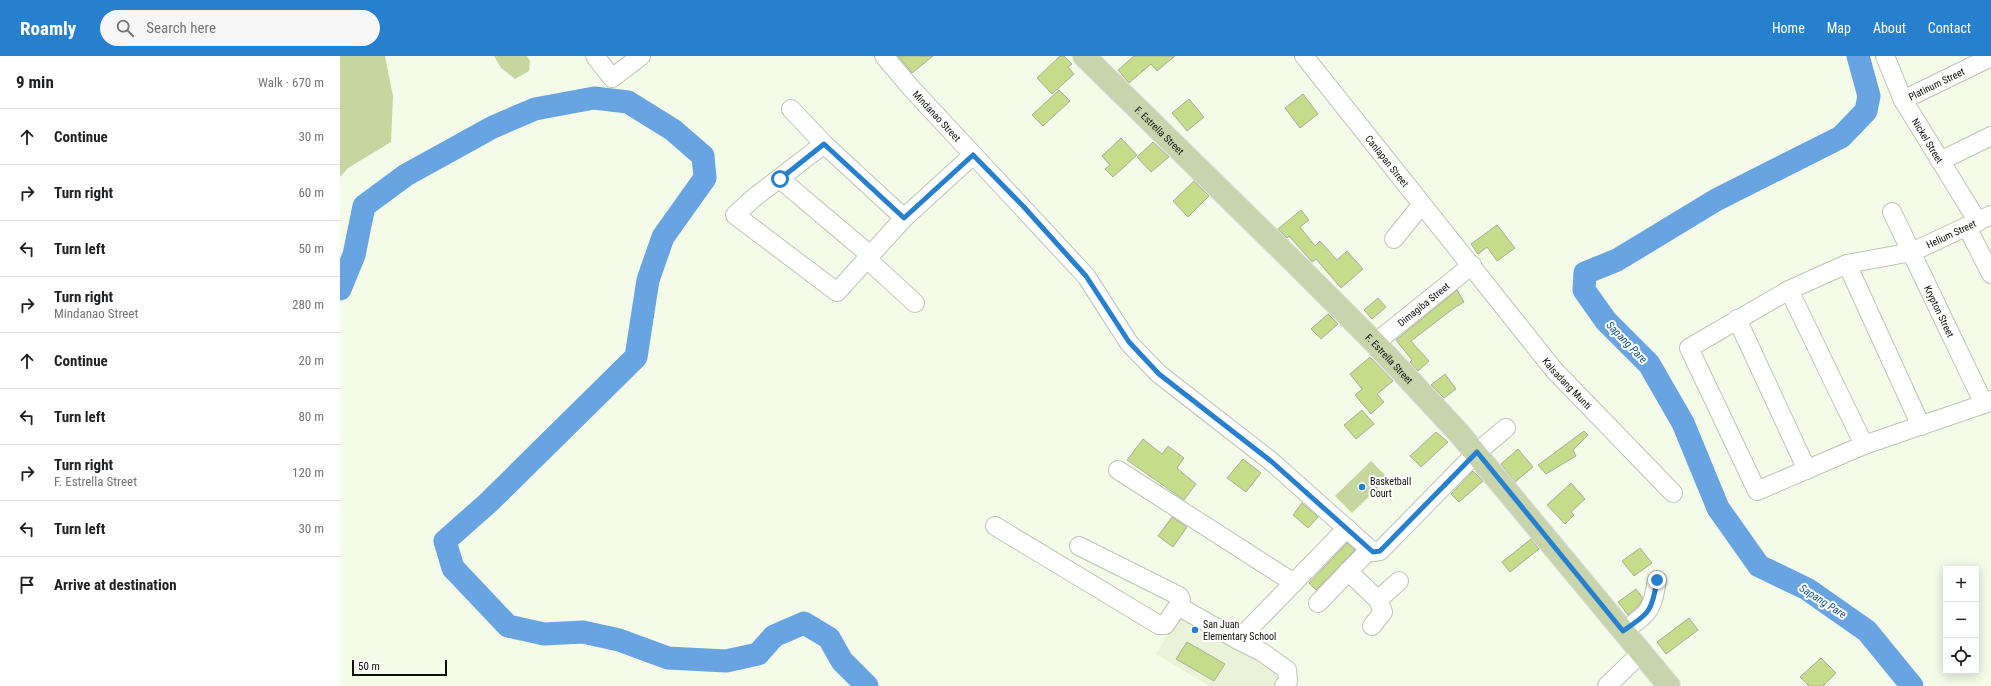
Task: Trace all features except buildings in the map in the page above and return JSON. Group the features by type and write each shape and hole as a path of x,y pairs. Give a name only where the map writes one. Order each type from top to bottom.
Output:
{"main road":[{"name":"F. Estrella Street","path":"1084,56 1375,343 1477,452 1669,686"}],"street":[{"path":"595,56 612,78 641,56"},
{"name":"Mindanao Street","path":"884,56 973,155 1023,206 1086,276 1129,342 1159,374 1272,462 1370,549"},
{"name":"Canlapan Street","path":"1304,56 1472,265"},
{"name":"Nickel Street","path":"1885,56 1903,100 1979,221 1991,274"},
{"name":"Platinum Street","path":"1903,100 1991,57"},
{"path":"791,109 824,144 904,218"},
{"path":"1940,161 1991,136"},
{"path":"824,144 735,215 837,292 904,218 973,155"},
{"path":"780,179 869,257 915,303"},
{"path":"1394,239 1422,204"},
{"name":"Krypton Street","path":"1892,212 1988,402"},
{"name":"Helium Street","path":"1807,470 1757,491 1689,348 1789,290 1847,264 1912,252 1979,221"},
{"path":"1847,264 1921,426"},
{"name":"Dimagiba Street","path":"1375,343 1472,265"},
{"name":"Kalsadang Munti","path":"1472,265 1554,370 1673,493"},
{"path":"1789,290 1864,445"},
{"path":"1737,319 1807,470 1864,445 1988,402"},
{"path":"1318,603 1370,549 1373,552 1380,551 1477,452 1506,428"},
{"path":"1118,470 1294,582"},
{"path":"995,526 1159,625 1165,625 1178,606 1181,599 1179,596 1079,546"},
{"path":"1238,640 1347,528"},
{"path":"1348,571 1378,600 1383,612 1372,626"},
{"path":"1623,631 1650,610 1657,580"},
{"path":"1378,600 1399,581"},
{"path":"1178,606 1262,652 1287,670 1288,681 1284,686"},
{"path":"1607,686 1641,653"}],"shaded area":[{"name":"San Juan Elementary School","path":"1184,606 1285,673 1277,686 1209,686 1156,654"}],"green space":[{"path":"340,56 385,56 393,96 391,142 348,168 340,177"},
{"path":"494,56 527,56 530,61 529,71 515,79 501,68"},
{"name":"Basketball Court","path":"1371,461 1388,478 1352,513 1335,496"}],"waterway":[{"name":"Sapang Pare","path":"1858,56 1869,96 1866,111 1841,137 1716,200 1617,260 1585,273 1584,290 1606,321 1649,364 1683,423 1718,508 1759,566 1807,589 1867,631 1912,686"},
{"path":"340,289 354,255 364,206 406,175 493,127 535,109 594,98 628,102 673,130 703,156 705,178 663,237 648,280 636,357 488,503 445,541 453,568 508,626 544,634 583,632 619,640 668,658 726,661 758,654 774,636 804,623 829,638 842,661 867,686"}],"place":[{"name":"Basketball Court","path":"1362,487"},
{"name":"San Juan Elementary School","path":"1195,630"}],"route":[{"path":"780,179 824,144 904,218 973,155 1023,206 1086,276 1129,342 1159,374 1272,462 1373,552 1380,551 1477,452 1623,631 1641,619 1650,610 1657,580"}]}
